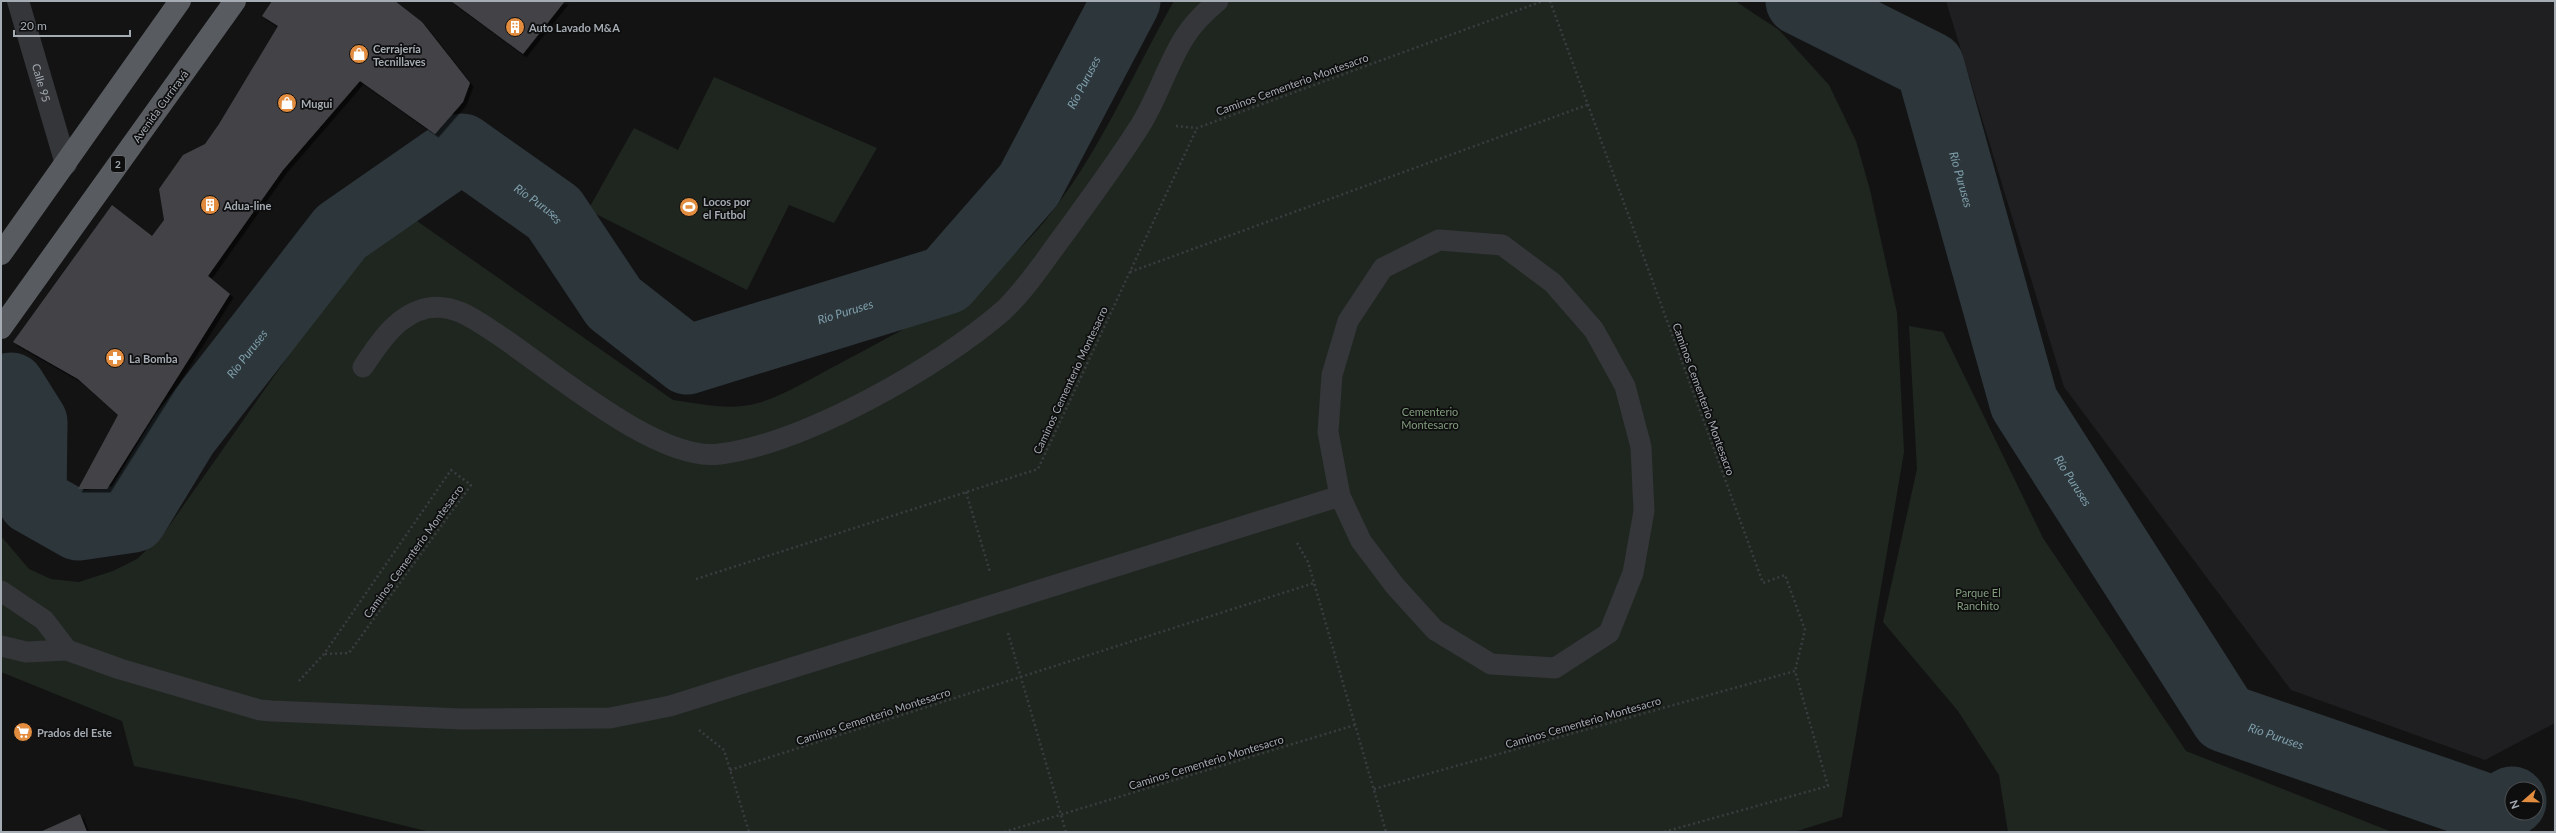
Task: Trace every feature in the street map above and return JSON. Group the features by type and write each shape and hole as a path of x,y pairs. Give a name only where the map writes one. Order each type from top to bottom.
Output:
{"highway":[{"path":"1,254 180,1"},
{"name":"Avenida Curriravá","path":"1,328 235,1"}],"street":[{"name":"Calle 95","path":"18,1 66,164"}],"lane":[{"path":"363,366 382,339 398,322 429,308 452,308 469,315 532,357 619,420 676,449 717,455 778,441 849,409 933,363 1004,309 1036,273 1107,176 1142,123 1184,37 1218,1"},
{"path":"1439,240 1502,245 1553,283 1594,330 1625,386 1641,448 1642,463 1644,511 1633,573 1609,633 1555,668 1491,664 1435,630 1395,586 1361,541 1340,496 1328,432 1332,375 1348,321 1382,268 1439,240"},
{"path":"1,646 26,652 67,650 134,673 260,710 462,719 610,718 670,706 1340,496"},
{"path":"1,591 44,620 67,650"}],"path":[{"name":"Caminos Cementerio Montesacro","path":"696,579 1038,468 1197,128 1543,1"},
{"name":"Caminos Cementerio Montesacro","path":"1550,1 1763,583 1785,575 1805,630 1795,671 1828,786 1664,832"},
{"path":"1129,273 1587,104"},
{"name":"Caminos Cementerio Montesacro","path":"272,711 324,654 451,470 471,485 349,653 324,654"},
{"path":"966,492 1066,832"},
{"path":"1281,514 1308,562 1386,832"},
{"name":"Caminos Cementerio Montesacro","path":"730,770 1314,583"},
{"name":"Caminos Cementerio Montesacro","path":"1374,789 1795,671"},
{"path":"670,706 724,750 749,832"},
{"name":"Caminos Cementerio Montesacro","path":"1004,832 1355,725"}],"shaded area":[{"path":"1946,1 2555,1 2555,723 2485,760 2291,690 2064,387"}],"green space":[{"name":"Cementerio Montesacro","path":"1174,1 1735,1 1779,30 1829,85 1856,141 1870,190 1897,313 1904,452 1842,817 1794,832 430,832 296,799 134,766 122,721 1,672 1,536 29,569 51,579 79,582 113,571 137,559 162,536 394,205 673,400 727,407 758,403 768,400 799,385 893,335 948,303 1000,266 1023,245 1044,222 1063,197 1098,143"},
{"path":"714,77 877,148 834,223 789,205 747,290 588,210 634,128 678,150"},
{"name":"Parque El Ranchito","path":"1909,326 1943,332 2043,538 2186,751 2392,832 2008,832 1999,775 1958,711 1883,622 1917,469"}],"building":[{"path":"272,1 395,1 422,22 470,83 463,102 435,134 360,81 283,170 208,276 230,294 107,489 78,489 118,415 78,379 13,342 112,205 152,236 164,220 159,189 183,155 205,144 219,124 278,26 262,16"},
{"name":"Auto Lavado M&A","path":"451,1 565,1 523,54"},
{"path":"80,814 87,832 40,832"}],"waterway":[{"name":"Río Puruses","path":"11,387 33,422 32,500 78,526 133,518 184,434 341,232 462,148 554,213 614,303 687,360 946,280 1029,185 1126,1"},
{"name":"Río Puruses","path":"1800,1 1930,66 2024,403 2225,718 2495,811 2504,806"}],"place":[{"name":"Auto Lavado M&A","path":"515,27"},
{"name":"Cerrajería Tecnillaves","path":"359,54"},
{"name":"Mugui","path":"287,103"},
{"name":"Adua-line","path":"210,205"},
{"name":"Locos por el Futbol","path":"689,207"},
{"name":"La Bomba","path":"115,358"},
{"name":"Prados del Este","path":"23,732"}]}
